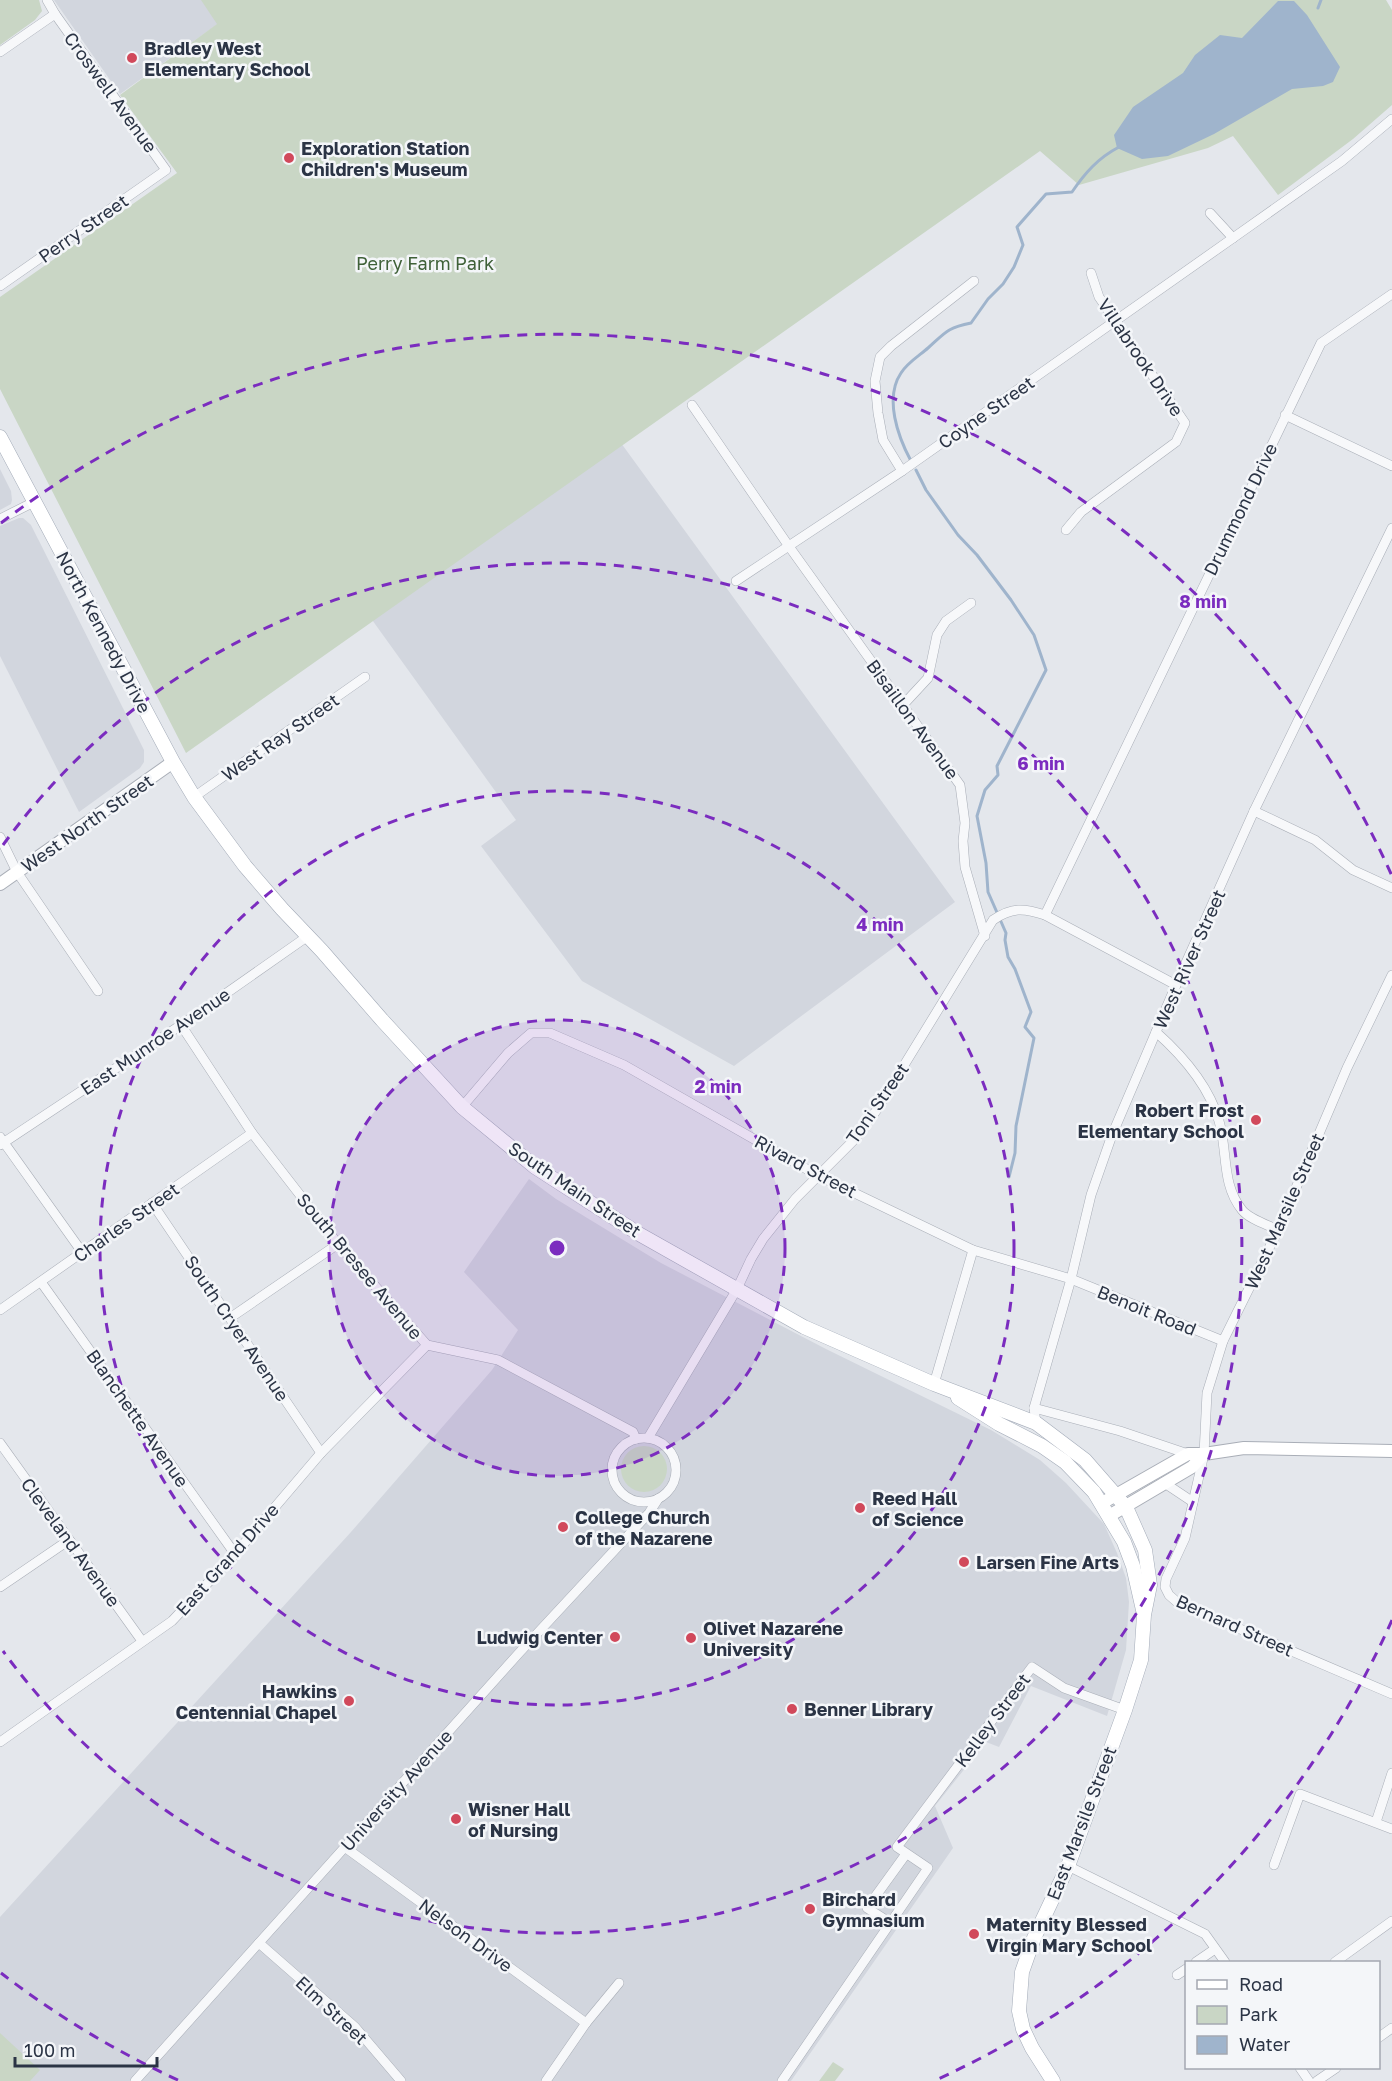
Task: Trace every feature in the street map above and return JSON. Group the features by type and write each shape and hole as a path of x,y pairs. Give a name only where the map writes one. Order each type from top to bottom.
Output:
{"main road":[{"name":"North Kennedy Drive","path":"0,437 173,762"},
{"name":"South Main Street","path":"173,762 194,797 245,866 282,909 462,1107 536,1167 639,1234 804,1327 934,1384 1036,1423 1085,1460 1116,1494"},
{"name":"West North Street","path":"0,884 173,762"},
{"name":"South Main Street","path":"934,1384 999,1424 1042,1446 1065,1462 1102,1503"},
{"path":"1102,1503 1188,1454 1244,1448 1392,1452"},
{"path":"1109,1516 1166,1484 1192,1467 1204,1454"},
{"name":"East Marsile Street","path":"1053,2081 1023,2029 1019,2011 1022,1972 1034,1938 1068,1866 1125,1710 1141,1660 1144,1615 1150,1585 1145,1550 1126,1507 1116,1494"},
{"name":"East Marsile Street","path":"1102,1503 1124,1542 1133,1566 1144,1615"}],"street":[{"name":"Croswell Avenue","path":"47,0 166,170"},
{"path":"0,52 55,14"},
{"name":"Coyne Street","path":"736,581 902,471 1233,238 1342,161 1392,119"},
{"name":"Perry Street","path":"0,286 166,170"},
{"path":"1210,213 1233,238"},
{"name":"Villabrook Drive","path":"1066,530 1081,512 1176,442 1185,423 1099,297 1091,273"},
{"path":"902,471 883,440 875,381 880,357 974,281"},
{"name":"Drummond Drive","path":"1045,915 1321,344 1392,294"},
{"name":"Bisaillon Avenue","path":"692,405 788,546 960,785 965,867 985,936"},
{"path":"1285,415 1392,466"},
{"path":"0,519 34,502"},
{"name":"West River Street","path":"1036,1423 1034,1408 1071,1279 1090,1195 1112,1135 1254,811 1392,528"},
{"path":"903,705 928,678 937,635 946,621 970,603"},
{"name":"West Ray Street","path":"194,797 365,677"},
{"path":"1254,811 1316,840 1353,870 1392,888"},
{"path":"0,837 17,872 98,991"},
{"path":"985,936 990,924 1003,913 1024,909 1045,915 1176,985"},
{"name":"East Munroe Avenue","path":"1,1142 181,1025 308,936"},
{"name":"Toni Street","path":"737,1289 763,1239 817,1175 853,1141 876,1111 985,936"},
{"name":"West Marsile Street","path":"1204,1454 1207,1393 1223,1341 1278,1230 1347,1068 1392,975"},
{"name":"South Bresee Avenue","path":"181,1025 252,1133 338,1244 427,1345 498,1360 633,1431 636,1439"},
{"path":"1156,1032 1183,1058 1207,1094 1219,1121 1230,1187 1243,1211 1278,1230"},
{"name":"Rivard Street","path":"462,1107 508,1053 531,1033 550,1033 624,1065 817,1175 973,1250 1071,1279"},
{"name":"Charles Street","path":"0,1310 252,1133"},
{"path":"1,1142 82,1252"},
{"name":"South Cryer Avenue","path":"152,1203 321,1453"},
{"path":"230,1318 338,1244"},
{"path":"934,1384 973,1250"},
{"name":"Benoit Road","path":"1071,1279 1223,1341"},
{"name":"Blanchette Avenue","path":"41,1282 234,1554"},
{"path":"657,1499 636,1502 618,1490 611,1470 613,1460 618,1450 626,1443 648,1438 737,1289"},
{"name":"East Grand Drive","path":"0,1742 172,1621 234,1554 321,1453 427,1345"},
{"path":"1016,1415 1034,1408 1120,1431 1188,1454"},
{"name":"University Avenue","path":"135,2081 519,1653 649,1513 657,1499 666,1493 672,1485 676,1465 666,1447 648,1438"},
{"name":"Cleveland Avenue","path":"0,1443 142,1641"},
{"name":"Bernard Street","path":"1204,1454 1185,1538 1166,1579 1165,1587 1169,1595 1177,1602 1392,1694"},
{"path":"1166,1484 1193,1502"},
{"path":"0,1587 69,1540"},
{"name":"Kelley Street","path":"889,1922 867,1908 906,1854 897,1848 1032,1667 1064,1688 1125,1710"},
{"path":"1376,1822 1392,1773"},
{"path":"1274,1865 1300,1794 1392,1829"},
{"name":"Nelson Drive","path":"345,1848 586,2023"},
{"path":"782,2081 886,1930 889,1922 928,1869 906,1854"},
{"path":"1068,1866 1205,1934 1224,1961"},
{"path":"1336,1961 1392,1921"},
{"name":"Elm Street","path":"259,1943 355,2027 401,2081"},
{"path":"1197,1961 1215,1949"},
{"path":"1177,1975 1185,1970"},
{"path":"546,2081 586,2023 619,1983"},
{"path":"1317,2081 1333,2069"}],"shaded area":[{"name":"Bradley West Elementary School","path":"54,0 202,0 219,23 120,94"},
{"path":"621,443 955,902 734,1066 582,981 481,846 516,820 370,617"},
{"path":"0,469 11,491 12,500 11,504 0,510"},
{"path":"23,518 31,525 144,750 144,762 140,768 79,812 0,656 0,526"},
{"name":"Olivet Nazarene University","path":"529,1179 556,1199 661,1263 826,1349 991,1430 1040,1460 1066,1483 1104,1524 1126,1578 1129,1602 1126,1650 1107,1716 1031,1686 999,1747 986,1742 935,1806 953,1848 791,2081 0,2081 0,1917 351,1532 492,1370 518,1330 464,1272"}],"green space":[{"path":"0,0 39,0 42,11 35,20 0,45"},
{"name":"Perry Farm Park","path":"201,0 1386,0 1392,10 1392,105 1353,139 1278,195 1233,136 1208,148 1079,185 1040,151 186,753 0,389 0,297 177,173 120,95 217,24"},
{"path":"644,1446 660,1453 667,1469 660,1485 644,1492 628,1485 621,1469 628,1453"},
{"path":"0,2033 40,2070 30,2081 0,2081"},
{"path":"833,2062 844,2069 835,2081 819,2081"}],"water":[{"path":"1278,1 1294,1 1307,15 1340,67 1333,82 1323,86 1292,89 1214,134 1168,156 1142,159 1117,148 1114,135 1133,107 1183,73 1195,55 1220,35 1242,38"}],"waterway":[{"path":"1318,8 1321,0"},
{"path":"911,461 898,429 893,406 896,383 901,373 947,331 971,323 988,299 1003,284 1014,267 1023,245 1017,227 1046,194 1072,192 1092,166 1119,147"},
{"path":"916,470 926,490 958,535 977,555 1034,635 1046,670 997,766 998,775 985,790 977,816 986,863 988,892 1006,933 1008,957 1015,969 1031,1012 1025,1027 1034,1038 1016,1126 1015,1153 1009,1177"}],"place":[{"name":"Bradley West Elementary School","path":"132,58"},
{"name":"Exploration Station Children's Museum","path":"289,158"},
{"name":"Robert Frost Elementary School","path":"1256,1120"},
{"name":"Reed Hall of Science","path":"860,1508"},
{"name":"College Church of the Nazarene","path":"563,1527"},
{"name":"Larsen Fine Arts","path":"964,1562"},
{"name":"Ludwig Center","path":"615,1637"},
{"name":"Olivet Nazarene University","path":"691,1638"},
{"name":"Hawkins Centennial Chapel","path":"349,1701"},
{"name":"Benner Library","path":"792,1709"},
{"name":"Wisner Hall of Nursing","path":"456,1819"},
{"name":"Birchard Gymnasium","path":"810,1909"},
{"name":"Maternity Blessed Virgin Mary School","path":"974,1934"}]}
